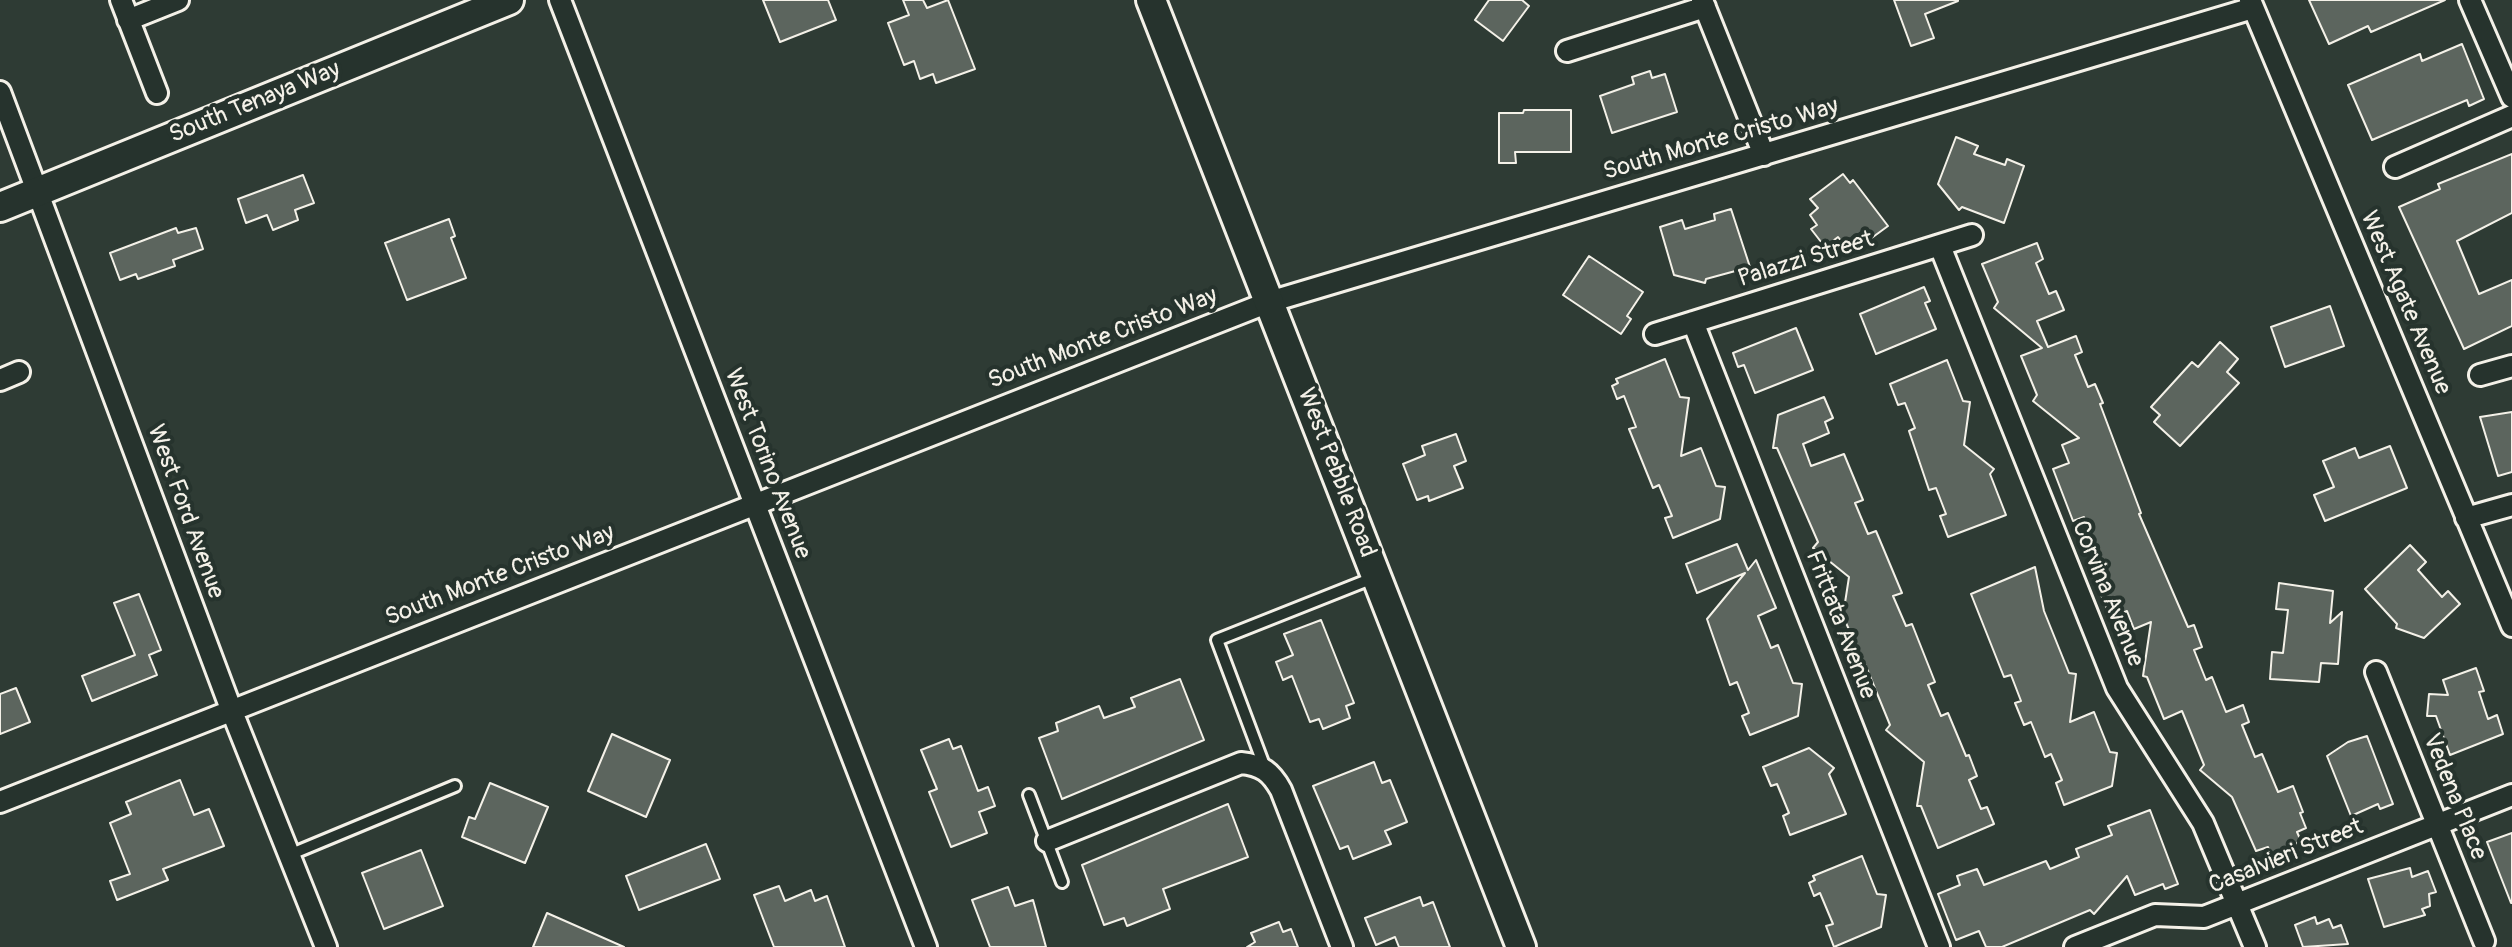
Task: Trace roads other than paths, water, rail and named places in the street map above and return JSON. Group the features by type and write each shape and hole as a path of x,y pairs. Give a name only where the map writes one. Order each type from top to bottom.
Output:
{"street":[{"path":"121,0 157,93"},
{"path":"128,20 178,0"},
{"name":"South Tenaya Way","path":"0,207 509,0"},
{"name":"West Torino Avenue","path":"560,0 926,947"},
{"name":"West Pebble Road","path":"1151,0 1521,947"},
{"path":"2470,0 2512,97"},
{"path":"1567,51 1703,4 1764,155"},
{"name":"South Monte Cristo Way","path":"0,802 1269,302 1764,155 2252,4"},
{"name":"West Agate Avenue","path":"2252,4 2512,626"},
{"name":"West Ford Avenue","path":"0,92 231,709 326,947"},
{"path":"2395,167 2512,116"},
{"name":"Palazzi Street","path":"1655,334 1972,235"},
{"name":"Corvina Avenue","path":"1940,246 2117,688 2203,823 2255,947"},
{"name":"Frittata Avenue","path":"1693,322 1939,947"},
{"path":"2480,375 2512,366"},
{"path":"2466,518 2512,505"},
{"name":"Vedena Place","path":"2376,672 2484,941"},
{"path":"1047,841 1241,763 1265,769 1281,790 1342,947"},
{"name":"Casalvieri Street","path":"2075,947 2155,915 2204,917 2512,795"}],"lane":[{"path":"1265,769 1217,640 1376,576"},
{"path":"289,855 455,786"},
{"path":"1029,795 1062,882"}]}
